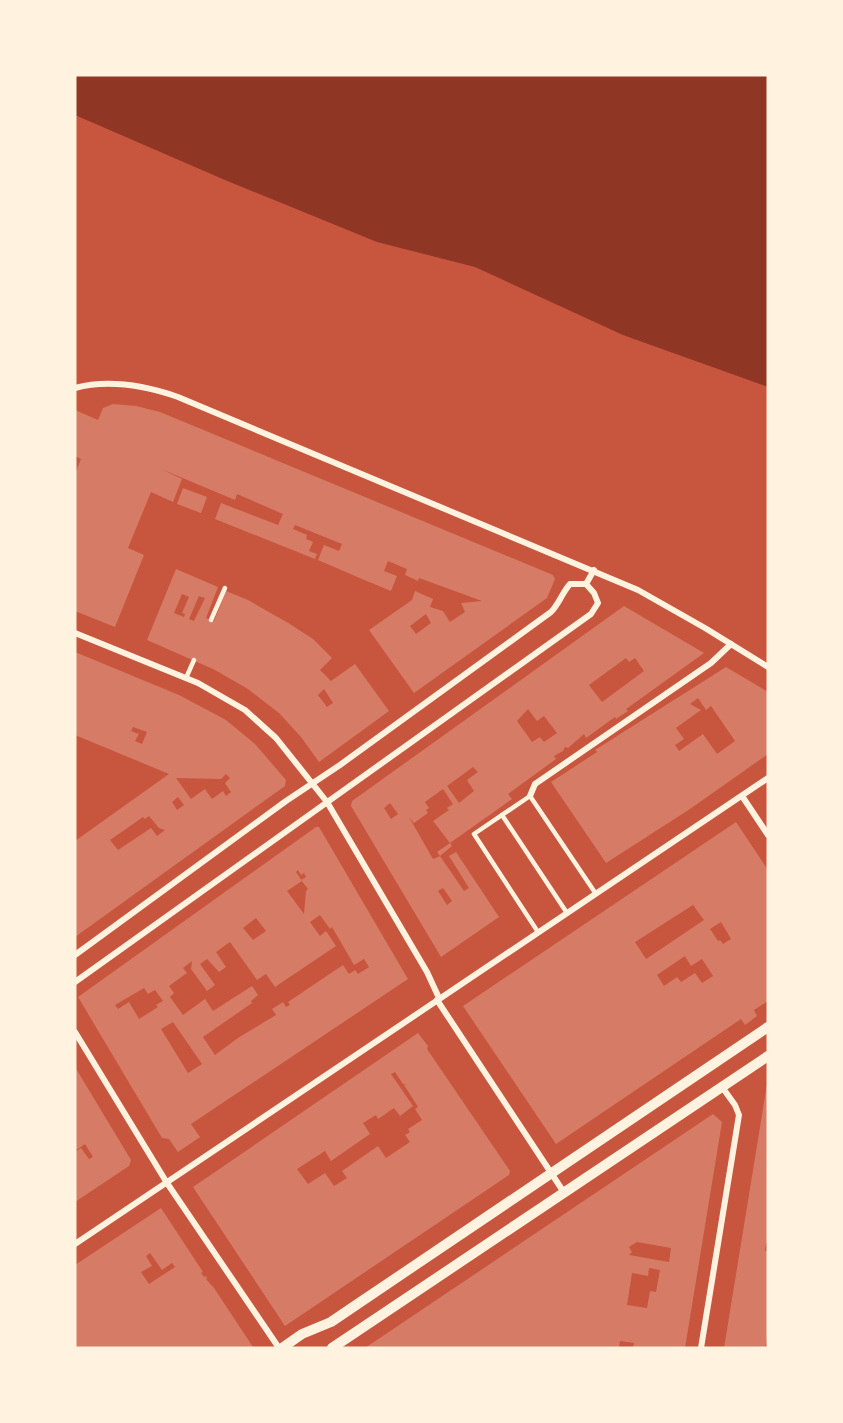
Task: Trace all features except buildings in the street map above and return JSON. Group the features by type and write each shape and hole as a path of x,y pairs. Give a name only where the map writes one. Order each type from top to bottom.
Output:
{"street":[{"path":"75,388 113,384 150,387 169,394 638,590 768,667"},
{"path":"586,584 594,570"},
{"path":"75,955 551,612 570,584 586,584 594,593 598,603 591,614 75,982"},
{"path":"75,633 198,682 245,710 276,738 327,802 427,972 438,999 563,1191"},
{"path":"530,796 535,784 711,663 731,644"},
{"path":"75,1244 768,778"},
{"path":"742,796 768,835"},
{"path":"75,1032 167,1183 280,1348 302,1334 339,1316 768,1027"},
{"path":"332,1348 563,1191 768,1056"},
{"path":"701,1348 739,1114 722,1087"}],"lane":[{"path":"211,620 225,588"},
{"path":"186,678 194,660"},
{"path":"538,932 474,834 530,796 596,894"},
{"path":"502,815 567,913"}],"shaded area":[{"path":"75,75 768,75 768,387 623,335 475,267 377,242 75,115"}]}
